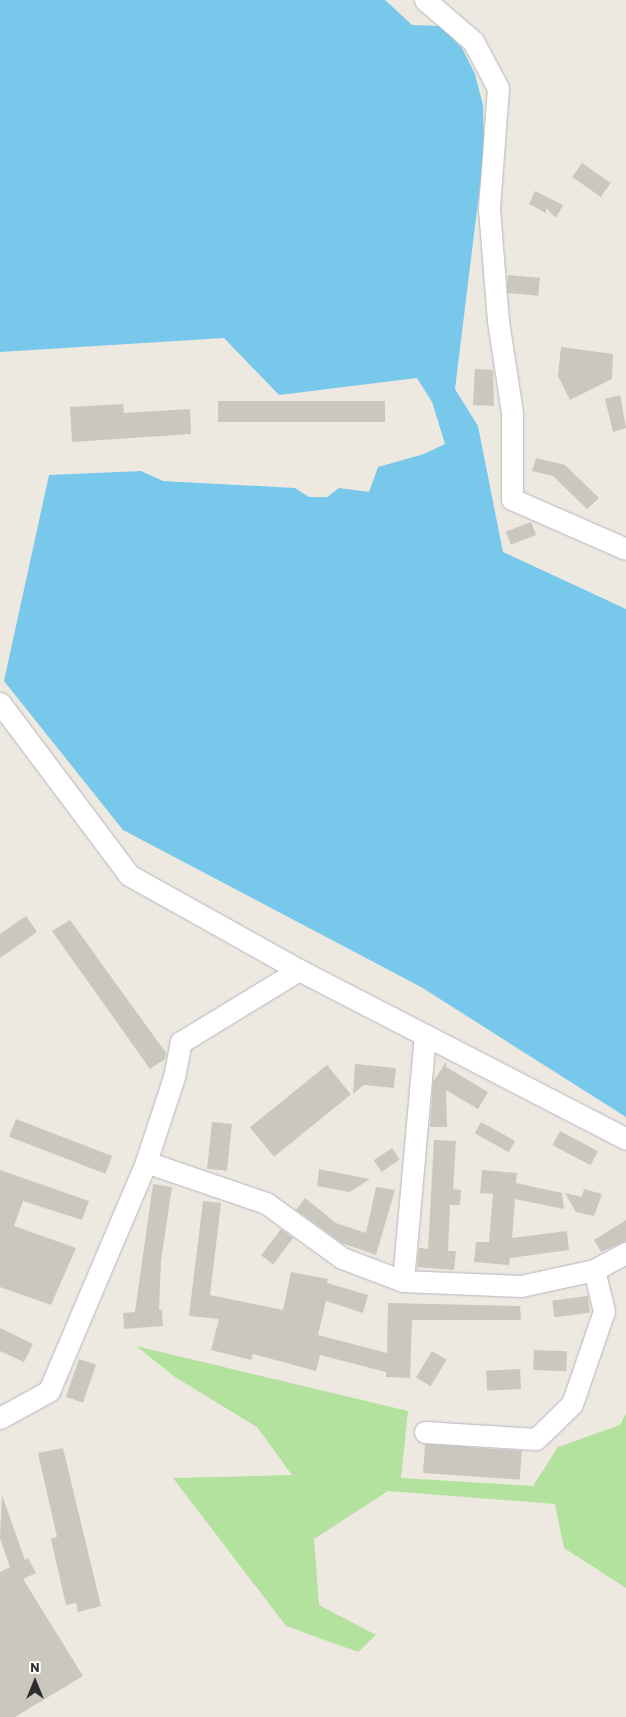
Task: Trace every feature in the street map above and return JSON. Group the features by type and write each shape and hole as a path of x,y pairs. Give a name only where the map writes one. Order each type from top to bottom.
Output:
{"street":[{"path":"425,0 473,41 498,88 489,209 498,321 512,413 512,499 626,549"},
{"path":"0,703 129,875 299,970 626,1139"},
{"path":"0,1418 50,1391 146,1162 174,1077 181,1042 299,970"},
{"path":"403,1281 425,1035"},
{"path":"146,1162 266,1203 342,1258 403,1281 521,1286 594,1270 626,1253"},
{"path":"425,1432 536,1439 572,1404 604,1311 594,1270"}],"green space":[{"path":"136,1346 408,1411 401,1478 533,1486 558,1447 620,1425 626,1413 626,1588 564,1548 555,1504 388,1491 314,1539 319,1605 376,1635 358,1652 286,1626 173,1478 292,1475 257,1427 175,1377"}],"water":[{"path":"0,0 385,0 412,25 440,26 462,48 475,74 483,105 484,153 455,389 478,426 503,552 626,609 626,1117 421,987 123,830 4,681 49,475 141,471 163,481 295,488 309,497 327,497 339,488 369,492 378,467 424,454 445,444 432,402 417,378 279,395 224,338 0,352"}],"building":[{"path":"582,163 611,183 601,197 572,177"},
{"path":"535,191 563,205 556,218 546,208 546,213 529,204"},
{"path":"508,275 540,278 538,296 506,293"},
{"path":"561,347 613,354 612,379 570,400 558,376"},
{"path":"475,369 493,370 494,406 473,405"},
{"path":"620,395 626,428 613,432 605,399"},
{"path":"218,401 385,401 385,422 218,422"},
{"path":"123,404 124,413 190,409 191,434 72,442 70,407"},
{"path":"536,458 565,465 599,498 587,509 553,476 532,471"},
{"path":"531,522 536,535 511,545 506,532"},
{"path":"26,916 37,932 0,958 0,934"},
{"path":"70,920 166,1053 165,1059 150,1069 52,931"},
{"path":"446,1062 446,1067 488,1092 478,1109 446,1090 447,1127 430,1127 433,1082"},
{"path":"355,1064 396,1068 394,1088 364,1085 353,1094"},
{"path":"327,1065 351,1095 274,1157 250,1127"},
{"path":"16,1119 112,1156 105,1174 9,1137"},
{"path":"212,1122 232,1124 227,1171 207,1169"},
{"path":"481,1122 515,1141 509,1152 475,1133"},
{"path":"560,1131 598,1151 590,1165 552,1145"},
{"path":"434,1140 456,1141 453,1189 461,1190 460,1205 450,1205 448,1251 456,1251 454,1270 417,1267 419,1248 428,1249"},
{"path":"392,1148 400,1160 382,1172 374,1160"},
{"path":"319,1169 370,1179 350,1192 317,1186"},
{"path":"0,1170 89,1201 82,1220 23,1201 14,1226 76,1248 51,1305 0,1287"},
{"path":"482,1170 517,1173 516,1183 562,1193 564,1209 515,1199 512,1238 567,1231 569,1250 510,1258 509,1265 474,1262 476,1242 489,1242 493,1194 480,1193"},
{"path":"153,1184 172,1187 161,1261 159,1310 162,1310 163,1326 124,1329 123,1313 135,1312"},
{"path":"376,1187 395,1190 376,1255 342,1243 296,1210 305,1198 336,1223 366,1233"},
{"path":"584,1189 602,1194 594,1216 576,1212 565,1193 582,1197"},
{"path":"203,1201 221,1203 210,1295 283,1310 291,1272 328,1279 327,1283 368,1295 363,1313 326,1301 318,1335 387,1353 388,1303 520,1306 521,1320 412,1320 410,1378 386,1377 386,1372 320,1355 316,1371 253,1354 251,1360 211,1350 219,1319 189,1316"},
{"path":"626,1220 626,1241 601,1252 594,1240"},
{"path":"281,1229 293,1238 273,1264 261,1255"},
{"path":"588,1296 590,1313 554,1317 552,1300"},
{"path":"0,1328 33,1344 24,1362 0,1351"},
{"path":"534,1350 567,1351 566,1371 533,1370"},
{"path":"432,1351 447,1360 431,1386 416,1378"},
{"path":"79,1359 96,1365 83,1403 66,1397"},
{"path":"520,1369 521,1389 487,1391 486,1371"},
{"path":"425,1444 522,1451 520,1480 423,1473"},
{"path":"63,1448 101,1606 78,1612 76,1603 66,1605 51,1539 57,1537 38,1453"},
{"path":"2,1495 25,1560 28,1558 36,1573 23,1579 83,1676 15,1717 0,1717 0,1572 10,1567 0,1538"}]}
